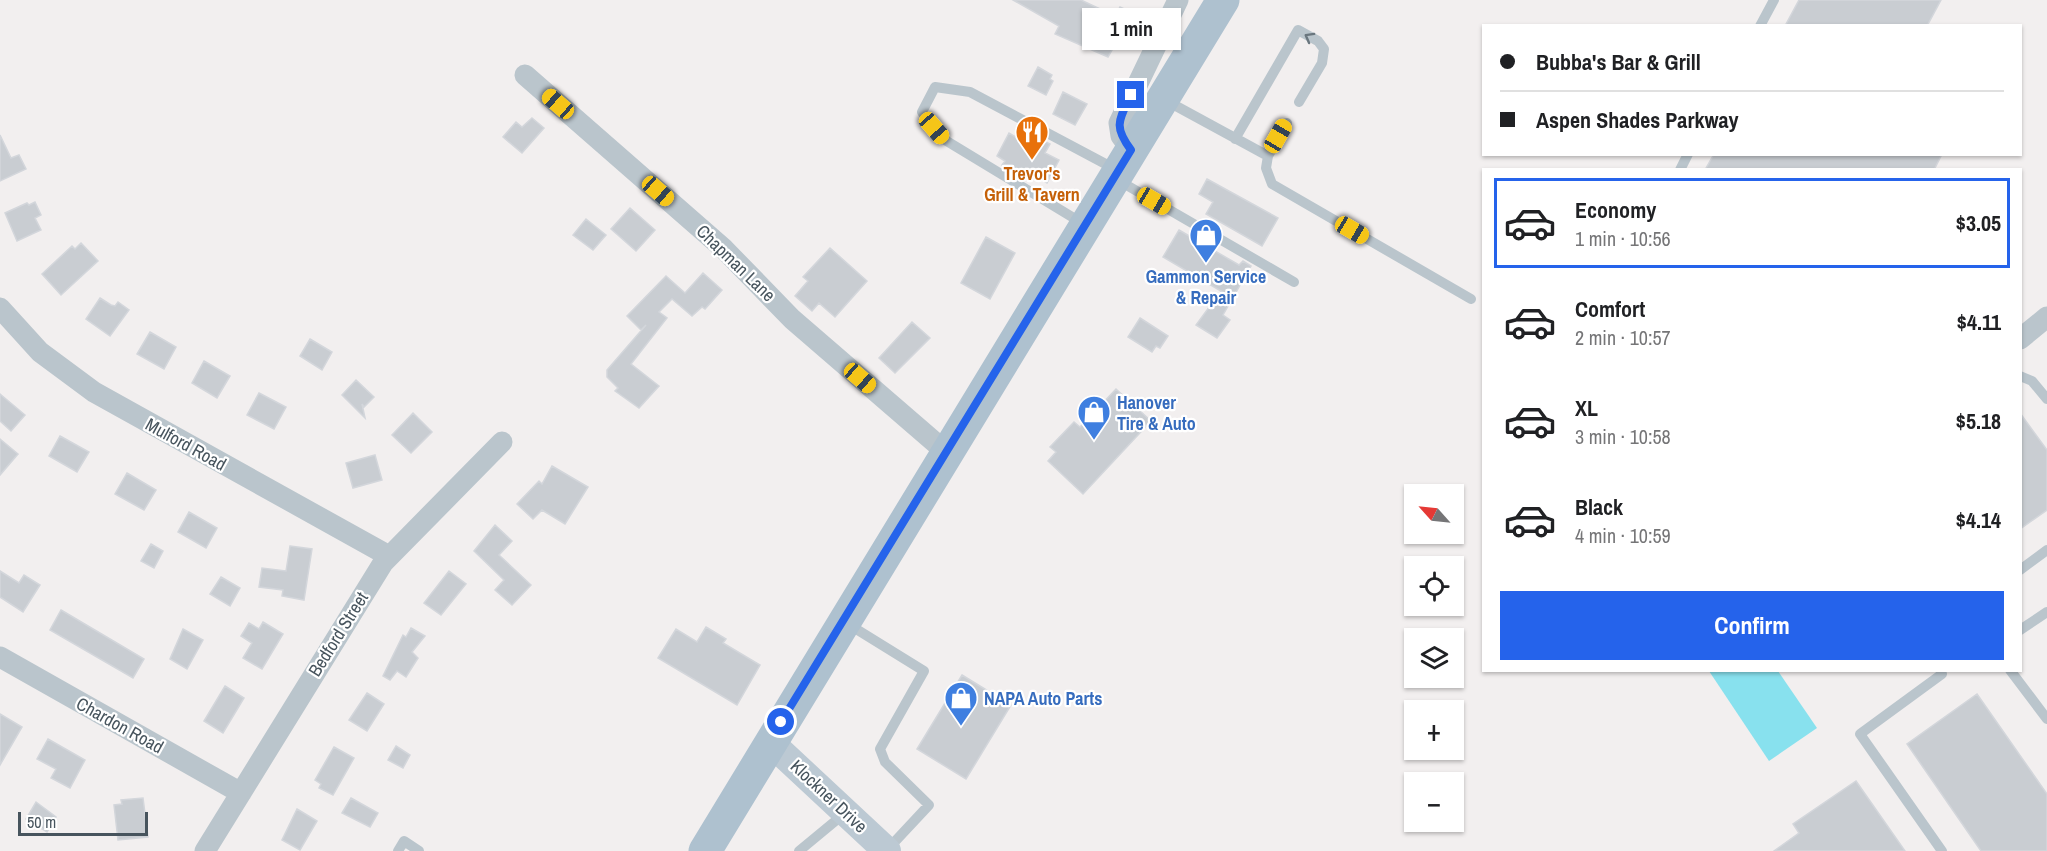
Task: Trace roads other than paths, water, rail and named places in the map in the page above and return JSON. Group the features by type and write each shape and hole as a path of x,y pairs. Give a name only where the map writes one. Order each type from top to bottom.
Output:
{"main road":[{"path":"705,851 1223,0"}],"street":[{"path":"1121,166 1119,123 1178,0"},
{"name":"Chapman Lane","path":"525,75 724,249 792,319 946,452"},
{"name":"Mulford Road","path":"0,308 40,352 94,392 389,556"},
{"path":"2022,337 2047,318"},
{"name":"Bedford Street","path":"205,851 389,556 502,442"},
{"name":"Chardon Road","path":"0,657 241,793"},
{"name":"Klockner Drive","path":"770,742 887,851"}],"lane":[{"path":"1761,24 1774,0"},
{"path":"1235,139 1298,30 1318,41 1324,49 1322,63 1299,102"},
{"path":"1085,224 945,140 922,112 934,87 970,92 1121,166 1294,282"},
{"path":"1162,98 1268,156"},
{"path":"1287,123 1268,156 1266,168 1272,184 1471,299"},
{"path":"2022,377 2032,381 2047,399"},
{"path":"2022,569 2047,550"},
{"path":"2022,629 2047,612"},
{"path":"843,621 924,671 880,749 885,762 929,805 887,851"},
{"path":"2012,672 2047,719"},
{"path":"1942,674 1860,734 1942,851"},
{"path":"799,851 845,812"},
{"path":"398,851 404,841 419,851"}],"water":[{"path":"1710,672 1779,672 1817,728 1769,761"}],"place":[{"name":"Trevor's Grill & Tavern","path":"1032,161"},
{"name":"Gammon Service & Repair","path":"1206,264"},
{"name":"Hanover Tire & Auto","path":"1094,441"},
{"name":"NAPA Auto Parts","path":"961,727"}]}
